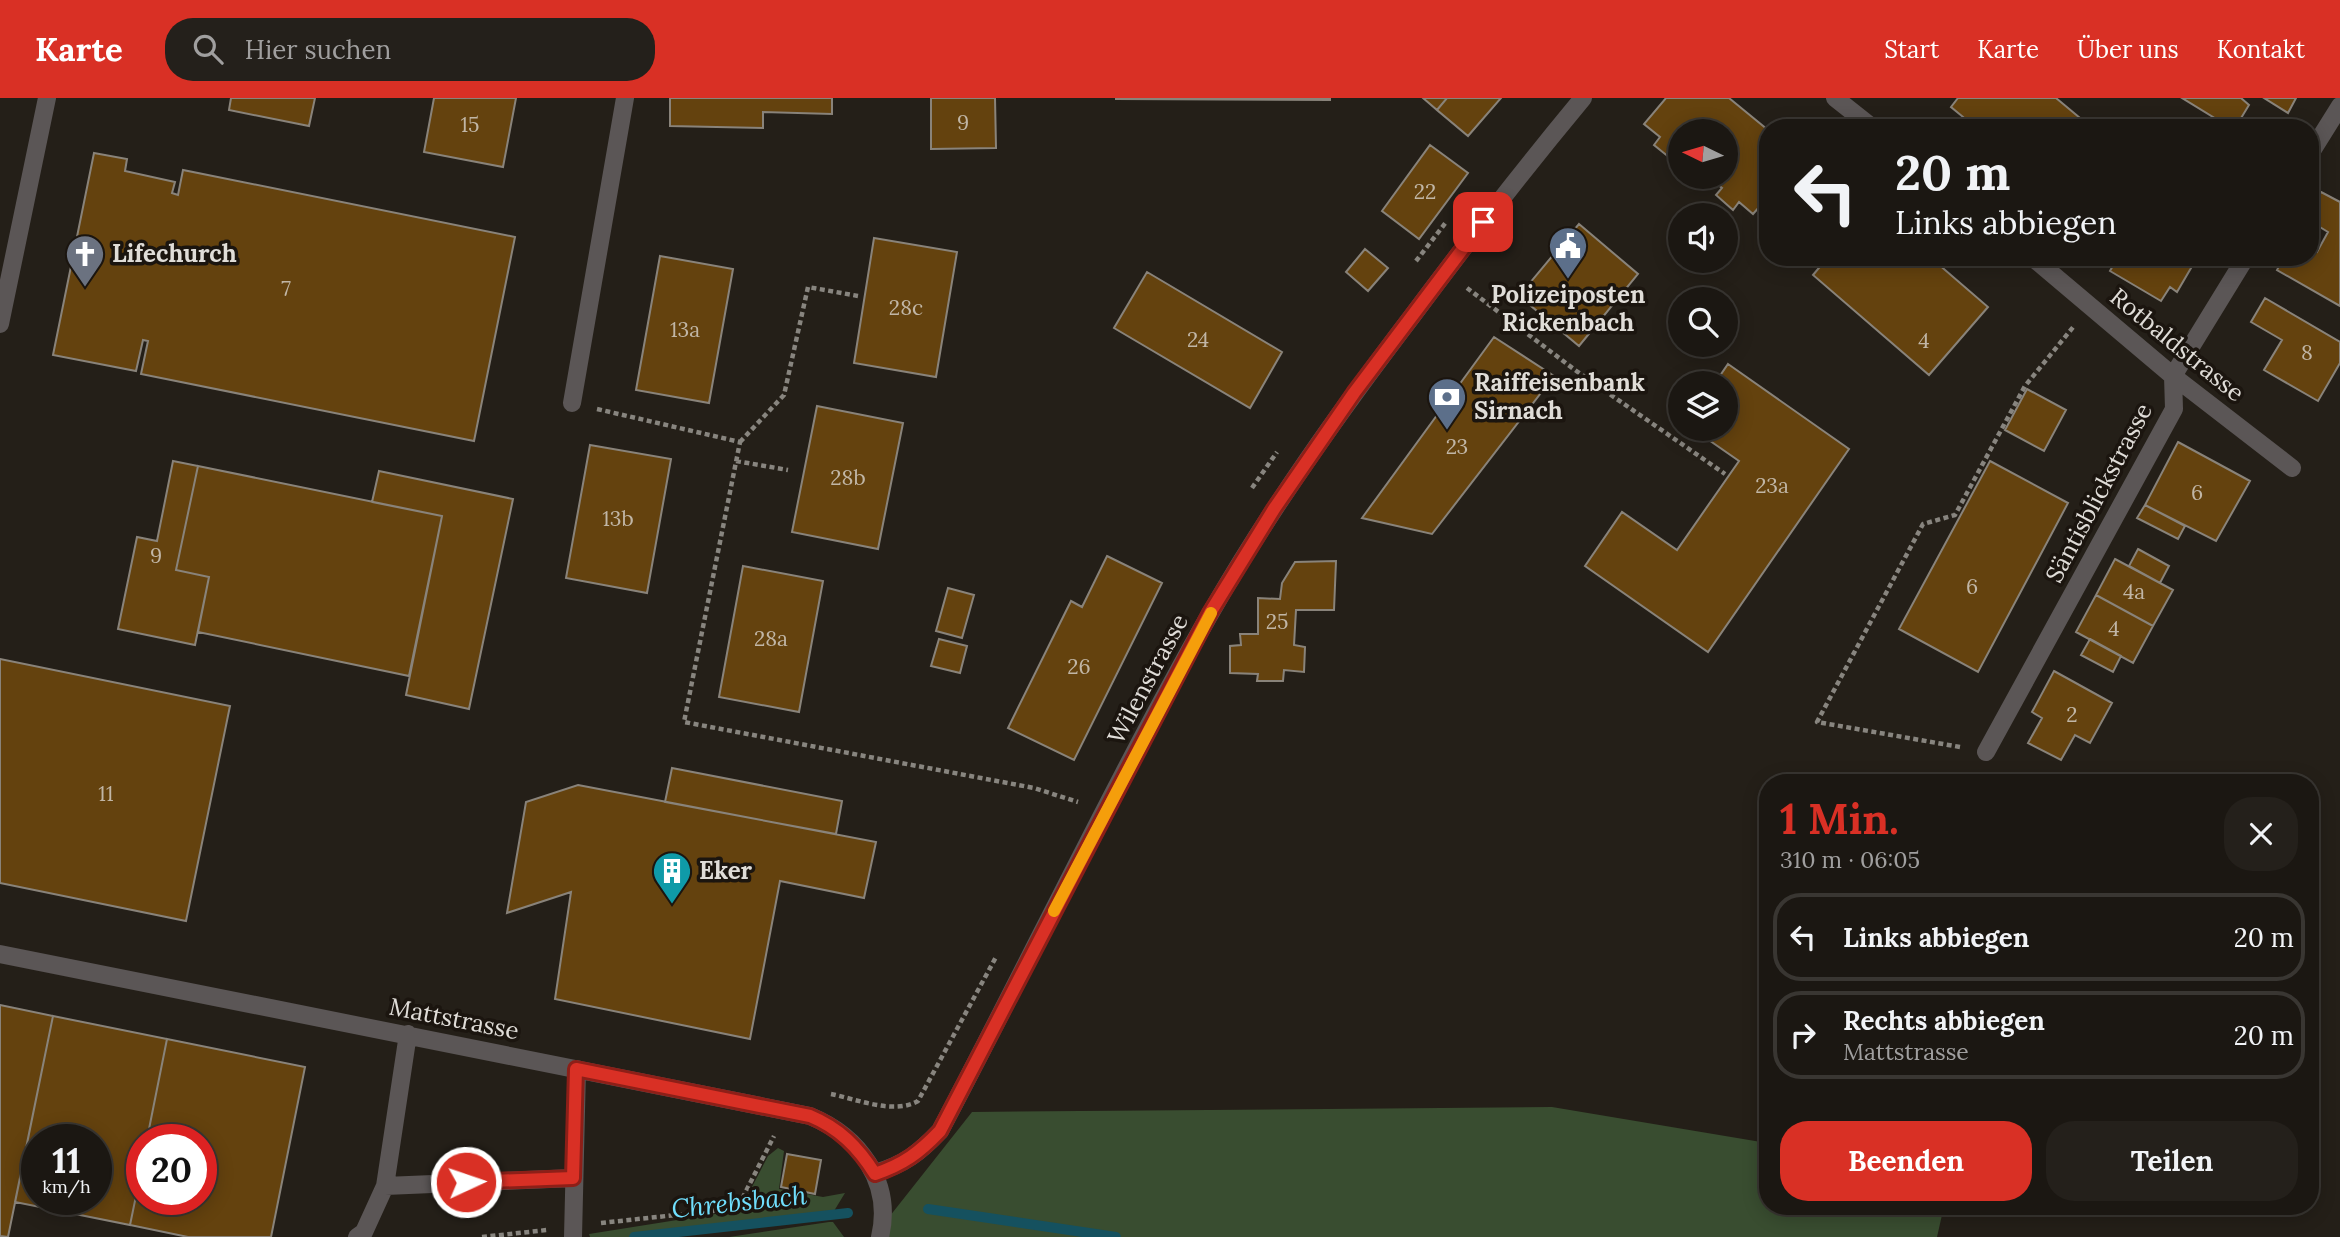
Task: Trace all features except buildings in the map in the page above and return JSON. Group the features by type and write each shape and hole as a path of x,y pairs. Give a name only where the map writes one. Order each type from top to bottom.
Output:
{"street":[{"path":"0,324 47,98"},
{"path":"572,403 625,98"},
{"name":"Wilenstrasse","path":"875,1174 896,1167 918,1153 940,1131 1210,613 1274,509 1370,371 1485,220 1583,98"},
{"path":"1835,98 1861,119"},
{"path":"2319,140 2340,106"},
{"name":"Rotbaldstrasse","path":"2043,266 2173,376 2292,468"},
{"path":"2173,376 2240,266"},
{"name":"Säntisblickstrasse","path":"1986,752 2174,409 2173,376"},
{"name":"Mattstrasse","path":"0,954 810,1116 828,1124 848,1139 863,1154 875,1174"},
{"path":"357,1237 364,1232 386,1186 408,1034"},
{"path":"573,1232 576,1069"},
{"path":"875,1174 883,1208 880,1237"},
{"path":"386,1186 573,1178"}],"path":[{"path":"1461,284 1575,370 1725,474"},
{"path":"858,296 808,287 784,395 740,442 684,722 1034,788 1078,802"},
{"path":"1986,752 1817,722 1923,524 1955,514 2025,386 2090,306"},
{"path":"572,403 740,442"},
{"path":"736,460 788,470"},
{"path":"482,1237 573,1232 713,1211 743,1197 775,1135"}],"green space":[{"path":"1552,1107 1759,1142 1759,1215 1942,1215 1937,1237 880,1237 882,1226 972,1112"},
{"path":"778,1148 784,1151 779,1189 823,1197 845,1193 834,1211 648,1237 590,1237 589,1234 740,1210 768,1156"},
{"path":"829,1222 833,1222 844,1237 729,1237"}],"waterway":[{"name":"Chrebsbach","path":"928,1209 1116,1237"},
{"name":"Chrebsbach","path":"634,1237 848,1213"}],"slow traffic":[{"path":"1054,911 1211,613"}],"place":[{"name":"Polizeiposten Rickenbach","path":"1568,280"},
{"name":"Lifechurch","path":"85,288"},
{"name":"Raiffeisenbank Sirnach","path":"1447,431"},
{"name":"Eker","path":"672,905"}],"route":[{"path":"466,1182 573,1178 576,1069 810,1116 828,1124 848,1139 863,1154 875,1174 896,1167 918,1153 940,1131 1210,613 1274,509 1354,393 1483,222"}]}
